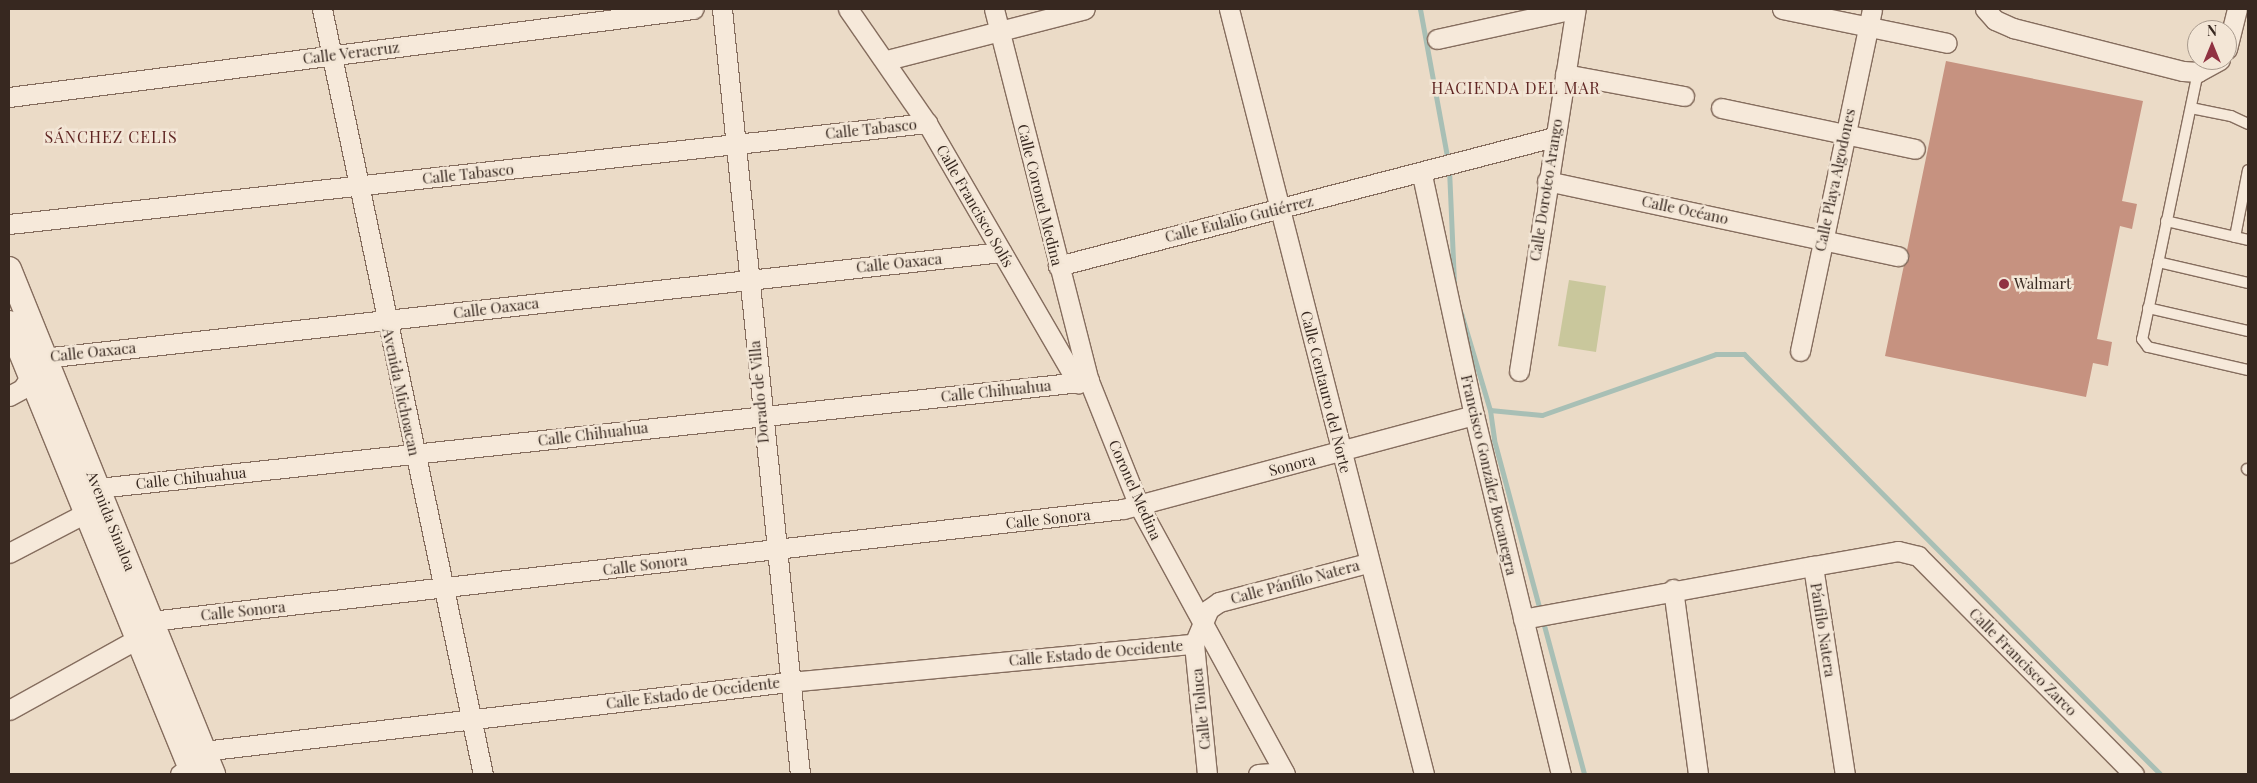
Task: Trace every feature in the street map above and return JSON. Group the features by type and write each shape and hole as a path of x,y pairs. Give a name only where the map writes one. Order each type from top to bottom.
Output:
{"street":[{"name":"Avenida Michoacan","path":"322,9 385,321 483,774"},
{"name":"Calle Veracruz","path":"9,97 694,9"},
{"name":"Dorado de Villa","path":"722,9 761,414 800,774"},
{"name":"Calle Francisco Solís","path":"848,9 886,60 927,123 1002,252 1083,382"},
{"name":"Calle Coronel Medina","path":"994,9 1058,266 1083,382"},
{"path":"886,60 1085,9"},
{"name":"Calle Centauro del Norte","path":"1229,9 1342,451 1368,563 1424,774"},
{"path":"1437,39 1574,9"},
{"name":"Calle Doroteo Arango","path":"1519,371 1574,9"},
{"path":"1782,9 1947,43"},
{"name":"Calle Playa Algodones","path":"1800,351 1872,9"},
{"path":"1985,9 1995,20 2048,38 2198,72 2202,70"},
{"path":"1565,74 1684,96"},
{"path":"1721,108 1915,148"},
{"name":"Calle Tabasco","path":"9,224 927,123"},
{"name":"Calle Eulalio Gutiérrez","path":"1058,266 1279,208 1426,174 1554,137"},
{"name":"Francisco González Bocanegra","path":"1426,174 1474,414 1537,616 1561,774"},
{"name":"Calle Océano","path":"1547,181 1898,256"},
{"name":"Calle Oaxaca","path":"9,396 31,378 43,358 1002,252"},
{"name":"Avenida Sinaloa","path":"9,269 43,358 151,621 192,767"},
{"name":"Avenida Sinaloa","path":"9,323 137,640 192,767 213,774"},
{"name":"Calle Chihuahua","path":"98,488 414,455 761,414 1083,382"},
{"name":"Coronel Medina","path":"1083,382 1139,506 1202,622"},
{"name":"Sonora","path":"1139,506 1474,414"},
{"name":"Calle Sonora","path":"151,621 442,589 1139,506"},
{"path":"9,553 86,513"},
{"name":"Calle Francisco Zarco","path":"1814,566 1909,552 1918,556 2134,774"},
{"name":"Calle Pánfilo Natera","path":"1202,622 1209,608 1219,602 1368,563"},
{"name":"Pánfilo Natera","path":"1537,616 1673,589 1814,566 1845,774"},
{"path":"1673,589 1698,774"},
{"path":"1202,622 1285,773 1258,774"},
{"name":"Calle Estado de Occidente","path":"192,767 472,719 789,682 1194,644 1202,622"},
{"path":"9,710 137,640"},
{"name":"Calle Toluca","path":"1194,644 1207,774"}],"lane":[{"path":"2198,72 2142,339 2148,347 2248,370"},
{"path":"2191,108 2231,116 2248,124"},
{"path":"2235,237 2248,170"},
{"path":"2166,221 2248,240"},
{"path":"2158,262 2248,283"},
{"path":"2148,308 2248,332"}],"shaded area":[{"path":"1569,280 1606,286 1596,352 1558,346"}],"building":[{"name":"Walmart","path":"1946,61 2143,101 2122,201 2137,204 2132,229 2120,226 2097,339 2112,342 2108,366 2093,363 2086,397 1885,356 1904,265 1909,258 1907,250"}],"waterway":[{"path":"1420,9 1448,161"},
{"path":"1449,169 1454,282"},
{"path":"1461,313 1490,410 1542,415 1716,354 1744,354 2160,774"},
{"path":"1490,410 1494,440 1584,774"}],"place":[{"name":"Walmart","path":"2004,284"}],"district":[{"name":"HACIENDA DEL MAR","path":"1516,88"},
{"name":"SÁNCHEZ CELIS","path":"111,137"}]}
